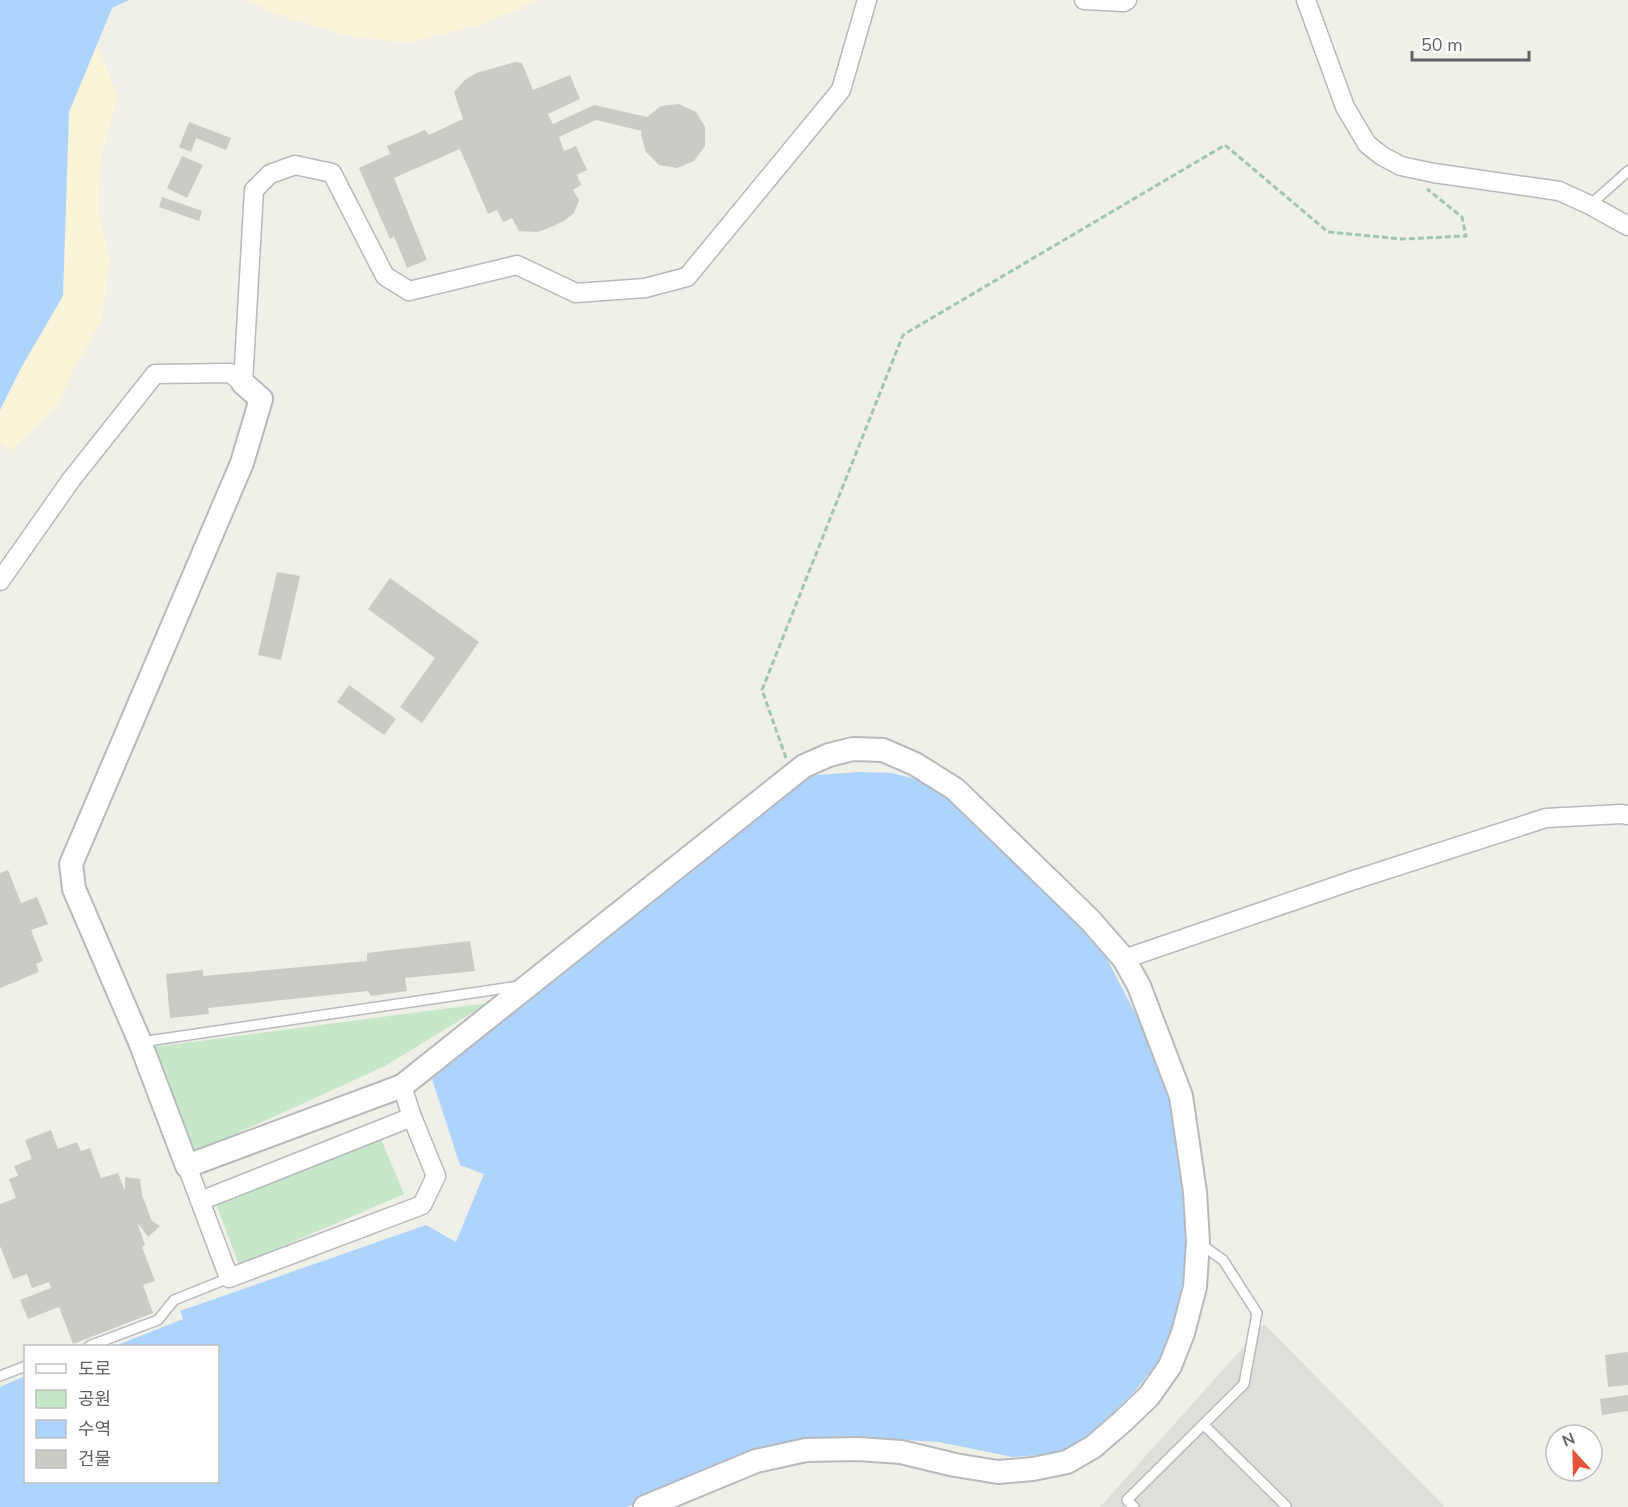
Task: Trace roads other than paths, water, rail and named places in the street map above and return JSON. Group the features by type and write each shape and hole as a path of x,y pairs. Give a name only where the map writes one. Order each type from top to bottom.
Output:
{"street":[{"path":"243,383 254,190 270,174 296,165 332,173 385,276 409,291 517,265 576,293 645,288 687,277 841,90 867,0"},
{"path":"1084,0 1124,2 1127,0"},
{"path":"1305,0 1345,107 1367,144 1382,156 1401,166 1434,173 1559,190 1628,226"},
{"path":"0,581 71,480 155,374 230,373 261,399 242,463 71,864 74,889 140,1042 229,1278 422,1205 436,1176 402,1086"},
{"path":"187,1166 402,1086 804,766 829,755 853,749 883,750 915,764 955,789 1090,920 1124,959 1139,986 1182,1096 1195,1192 1198,1242 1195,1287 1183,1333 1170,1366 1149,1396 1123,1421 1093,1447 1067,1462 1033,1469 998,1472 955,1465 901,1452 858,1449 806,1450 756,1461 645,1507"},
{"path":"1124,959 1333,887 1546,818 1628,815"},
{"path":"200,1201 412,1117"}],"lane":[{"path":"1590,205 1628,171"},
{"path":"140,1042 531,984"},
{"path":"1134,1507 1127,1500 1244,1384 1257,1313 1223,1260 1198,1242"},
{"path":"95,1345 158,1320 174,1300 229,1278"},
{"path":"0,1376 24,1367"},
{"path":"1204,1425 1286,1506"}],"water":[{"path":"0,0 129,0 112,8 69,112 63,296 22,366 0,410"},
{"path":"858,772 891,773 916,779 949,800 1086,930 1106,957 1167,1082 1187,1195 1186,1264 1174,1325 1159,1360 1134,1392 1108,1418 1081,1440 1062,1450 1013,1457 939,1442 842,1436 802,1440 754,1453 627,1507 0,1507 0,1387 24,1376 24,1483 219,1483 219,1345 118,1345 183,1319 180,1311 426,1225 456,1242 484,1174 460,1165 432,1079 797,781 817,775"}]}
